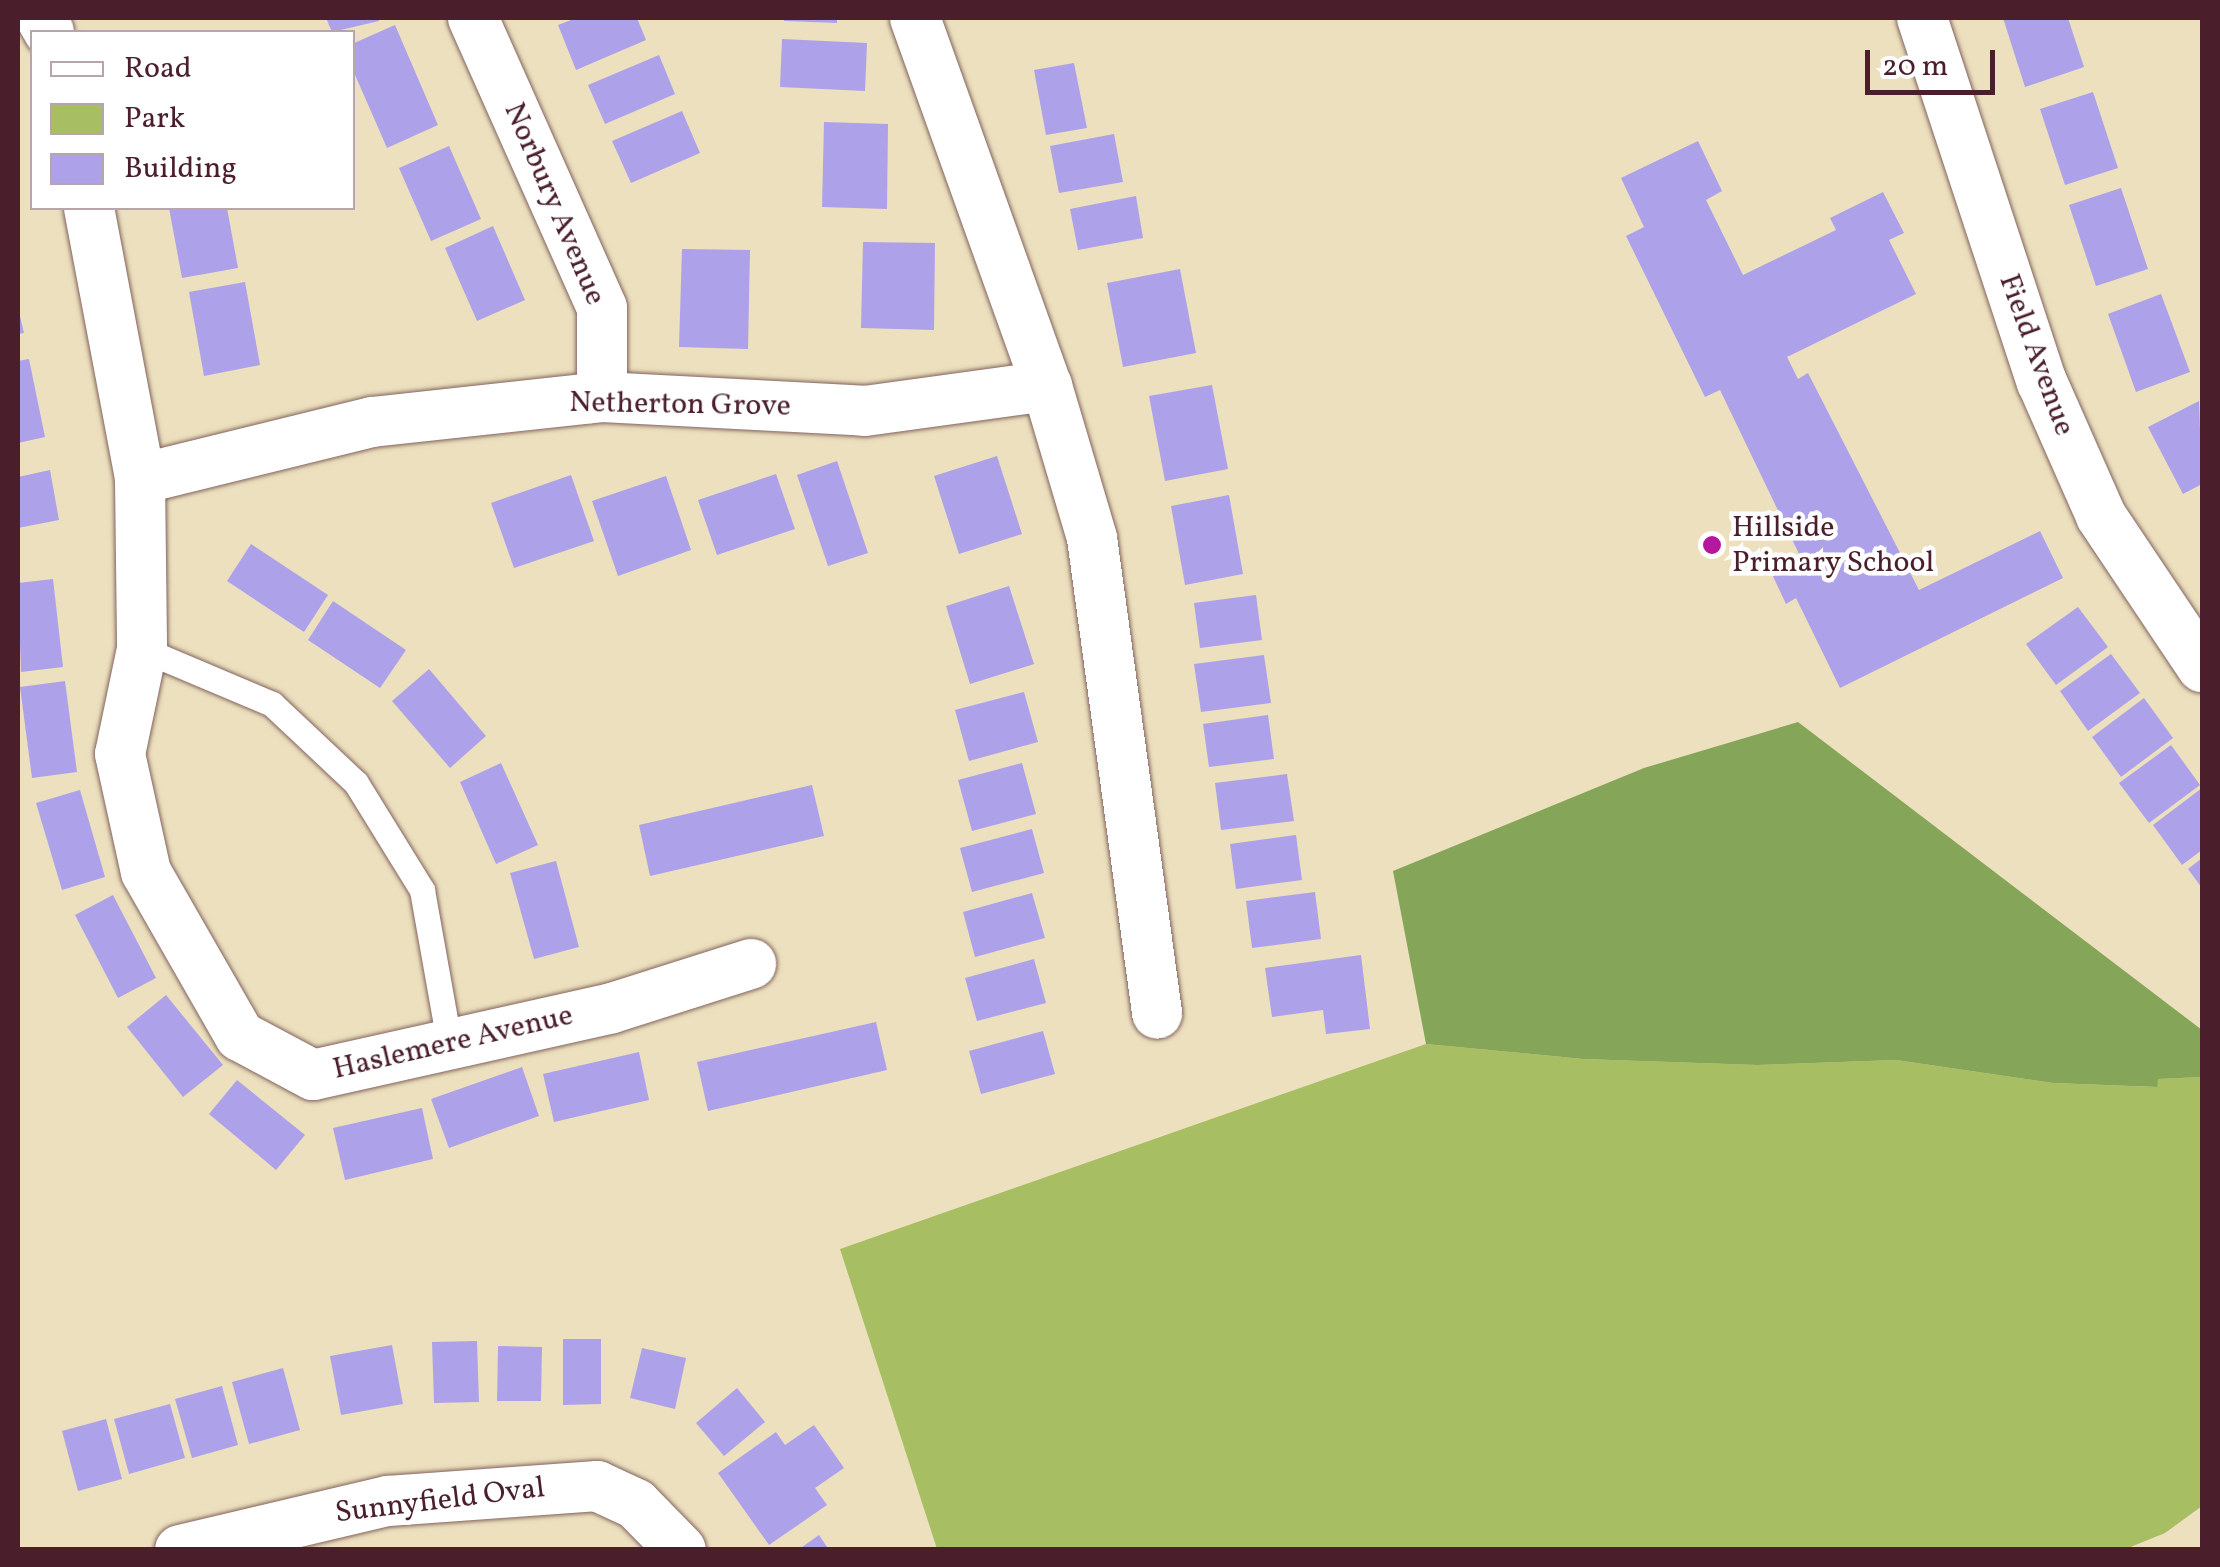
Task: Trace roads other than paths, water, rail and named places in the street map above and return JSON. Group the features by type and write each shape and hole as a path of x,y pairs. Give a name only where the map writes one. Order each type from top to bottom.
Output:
{"street":[{"name":"Norbury Avenue","path":"473,18 602,308 602,397"},
{"path":"915,18 1047,386 1092,538 1157,1014"},
{"name":"Field Avenue","path":"1922,18 2042,382 2101,516 2202,667"},
{"name":"Haslemere Avenue","path":"88,210 140,479 142,649 120,754 146,872 240,1036 314,1074 449,1041 612,1008 751,964"},
{"name":"Netherton Grove","path":"140,479 372,422 602,397 865,411 1047,386"},
{"name":"Sunnyfield Oval","path":"180,1550 388,1500 597,1486 636,1504 681,1550"}],"lane":[{"path":"142,649 272,704 356,783 422,890 449,1041"}],"place":[{"name":"Hillside Primary School","path":"1712,545"}]}
